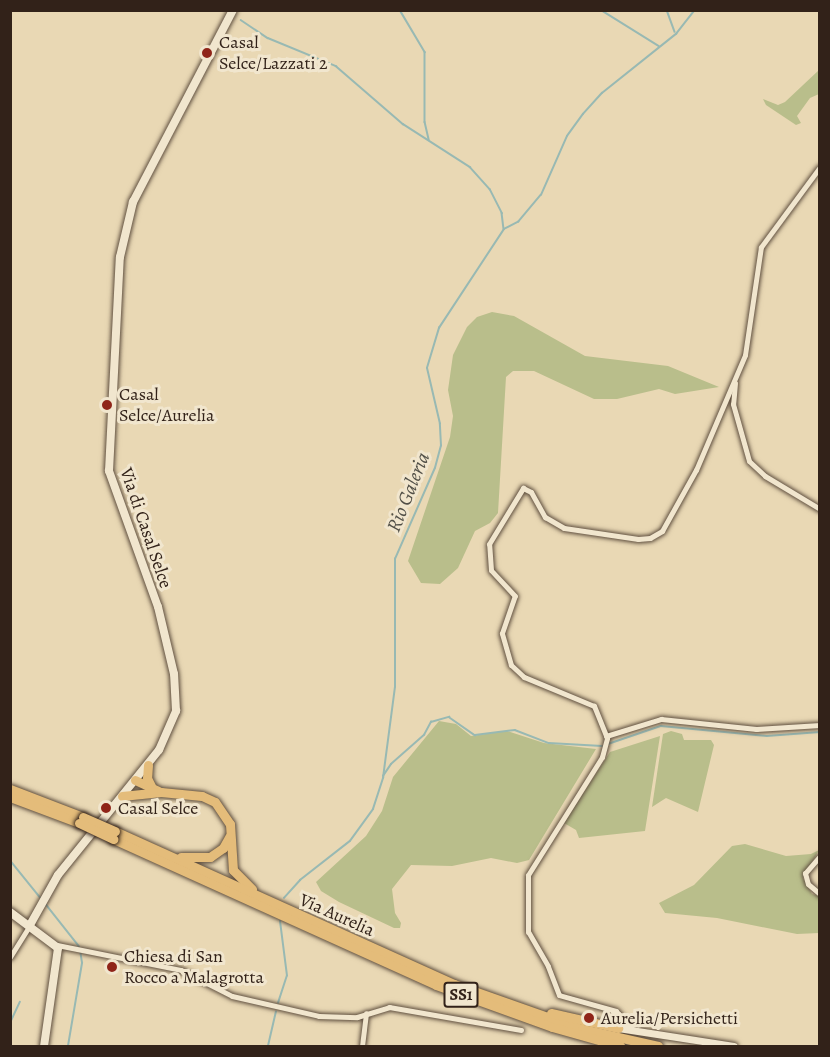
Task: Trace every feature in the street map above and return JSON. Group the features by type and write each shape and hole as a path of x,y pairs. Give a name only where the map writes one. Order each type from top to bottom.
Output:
{"highway":[{"path":"148,765 147,778 154,790"},
{"path":"135,780 154,790 213,801 226,814 234,874 276,905"},
{"name":"Via Aurelia","path":"10,789 276,905 308,924 466,997 620,1047"},
{"path":"122,796 154,790"},
{"name":"Via Aurelia","path":"10,797 81,820"},
{"path":"114,835 193,859 219,851 230,832"},
{"name":"Via Aurelia","path":"114,835 263,907 485,996 582,1029 658,1047"},
{"path":"485,996 618,1028"}],"main road":[{"name":"Via di Casal Selce","path":"30,925 58,875 148,765 168,735 177,698 158,607 109,471 120,257 130,209 233,10"},
{"path":"10,912 57,945 59,959 44,1047"}],"street":[{"path":"633,1030 621,1014 559,995 528,926 530,871 605,748 607,739 594,706 524,677 511,665 502,633 515,596 491,570 490,540 523,488 530,491 545,517 560,526 634,539 656,535 666,525 696,470 746,349 754,271 761,247 819,167"},
{"path":"734,381 737,422 749,462 767,477 819,508"},
{"path":"607,739 660,719 756,729 819,725"},
{"path":"819,856 805,875 810,888 819,894"},
{"path":"10,957 30,925"},
{"path":"57,945 181,970 216,991 292,1011 337,1018 388,1007 521,1030"},
{"path":"612,1010 618,1028 734,1047"},
{"path":"362,1047 366,1013"}],"green space":[{"path":"819,70 819,94 810,98 797,116 801,123 796,125 766,105 763,99 778,105 785,102"},
{"path":"492,312 514,316 585,356 668,366 719,387 675,394 659,389 617,399 594,399 534,371 513,371 506,377 498,513 490,523 475,531 458,568 440,584 421,583 408,561 450,437 453,416 448,390 453,355 467,327 477,317"},
{"path":"439,721 456,724 471,736 507,731 544,743 596,749 529,860 517,863 491,858 452,866 411,865 392,889 395,913 401,923 400,928 394,928 339,902 321,891 316,882 366,836 382,811 393,777"},
{"path":"671,731 682,734 684,740 711,740 714,745 698,812 666,798 652,807 663,734"},
{"path":"660,736 645,831 579,838 576,830 564,823 610,752"},
{"path":"745,844 786,856 811,854 819,850 803,878 812,894 819,896 819,933 797,934 717,918 665,913 659,903 694,885 732,846"}],"waterway":[{"path":"400,10 425,52 425,122 429,140"},
{"path":"601,10 659,46"},
{"path":"667,10 675,32"},
{"name":"Rio Galeria","path":"284,898 300,880 350,841 373,809 383,778 395,687 395,559 435,468 441,446 440,424 427,368 439,328 504,229 518,222 541,195 567,136 583,114 602,93 676,34 695,10"},
{"path":"241,20 268,38 336,66 403,124 470,167 490,189 502,213 504,229"},
{"path":"383,776 391,764 424,735 431,722 449,717 475,735 515,730 549,743 602,746"},
{"path":"608,744 661,726 767,736 820,732"},
{"path":"10,860 40,897"},
{"path":"45,903 79,946"},
{"name":"Rio Galeria","path":"278,1003 287,976 280,921"},
{"path":"68,1046 82,963 80,951"},
{"path":"10,1023 20,1002"},
{"name":"Rio Galeria","path":"268,1046 276,1012"}],"place":[{"name":"Casal Selce/Lazzati 2","path":"207,53"},
{"name":"Casal Selce/Aurelia","path":"107,405"},
{"name":"Casal Selce","path":"106,808"},
{"name":"Chiesa di San Rocco a Malagrotta","path":"112,967"},
{"name":"Aurelia/Persichetti","path":"589,1018"}]}
